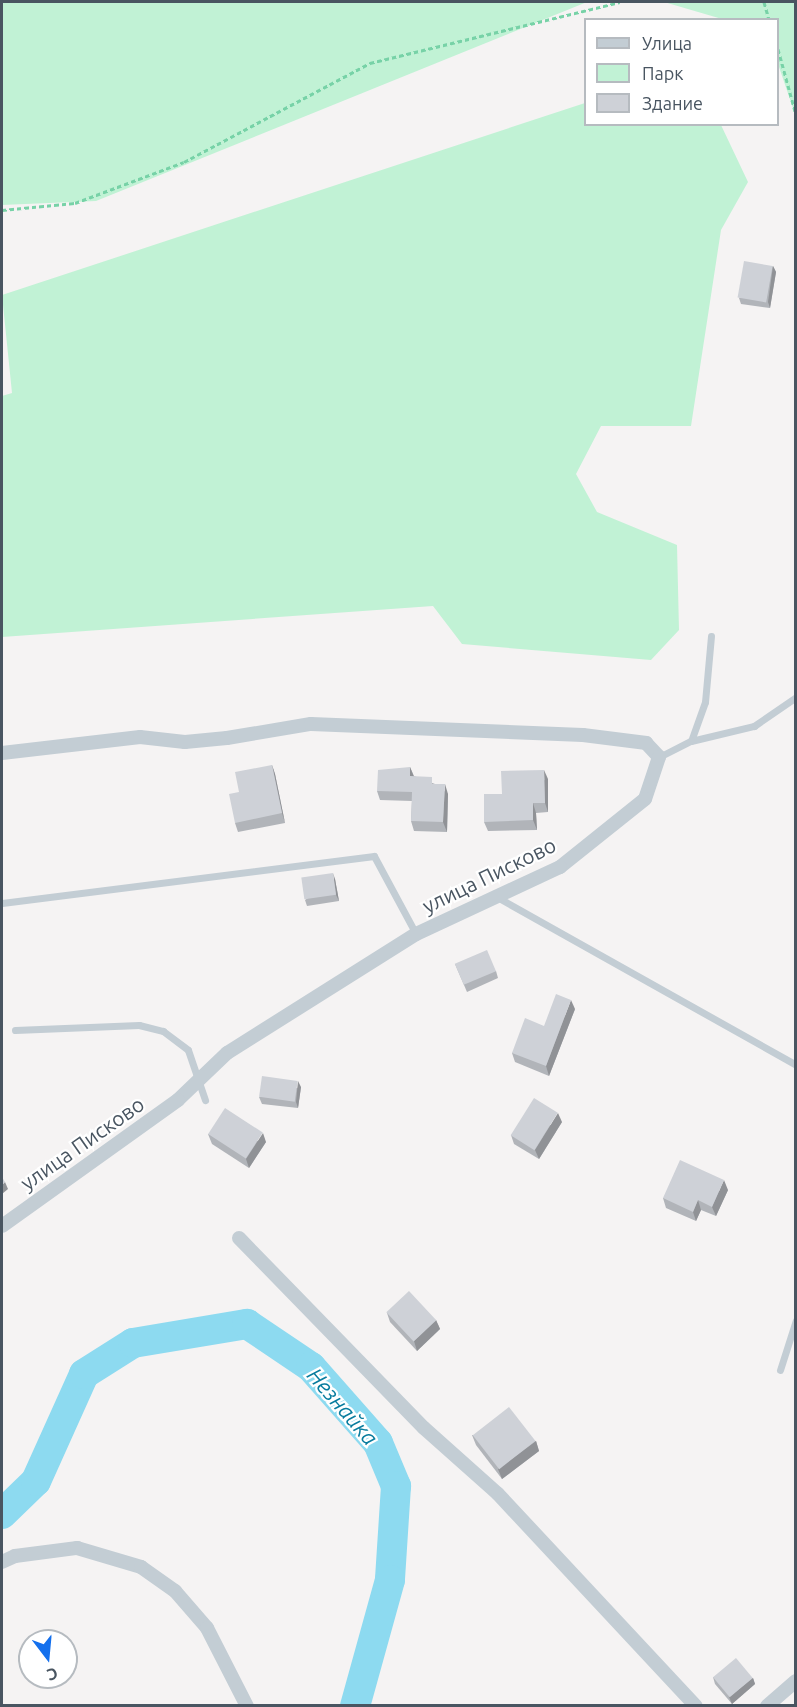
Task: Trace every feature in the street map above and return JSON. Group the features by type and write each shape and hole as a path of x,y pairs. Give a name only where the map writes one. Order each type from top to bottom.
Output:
{"street":[{"path":"2,753 140,736 186,742 227,738 311,724 583,735 646,744 659,757"},
{"name":"улица Писково","path":"2,1226 196,1083 227,1053 416,934 561,867 645,799 659,757"},
{"path":"239,1238 424,1428 498,1494 696,1706"},
{"path":"2,1562 15,1556 77,1548 141,1567 174,1591 207,1628 247,1706"},
{"path":"767,1706 795,1682"}],"lane":[{"path":"691,741 705,702 711,636"},
{"path":"659,757 691,741 754,726 795,697"},
{"path":"2,903 374,856 416,934"},
{"path":"496,896 795,1065"},
{"path":"15,1030 139,1025 163,1031 188,1050 196,1083 205,1100"},
{"path":"780,1370 795,1320"}],"path":[{"path":"2,210 75,203 184,162 370,63 620,2"},
{"path":"764,2 768,18"},
{"path":"779,56 795,115"}],"green space":[{"path":"2,2 587,2 96,201 2,205"},
{"path":"664,2 795,2 795,114 779,67 779,18 719,18"},
{"path":"584,103 584,126 721,126 748,182 721,230 691,426 601,426 576,474 597,512 677,545 679,630 651,660 462,644 433,606 2,637 2,396 12,393 2,295"}],"building":[{"path":"744,261 773,266 766,302 738,297"},
{"path":"272,765 282,813 235,823 229,794 239,792 235,772"},
{"path":"410,767 410,776 432,777 432,784 445,784 443,822 411,821 412,792 377,791 378,770"},
{"path":"544,770 545,803 533,803 533,820 484,822 484,794 502,794 501,771"},
{"path":"333,873 336,895 304,899 301,877"},
{"path":"487,950 496,971 464,985 455,964"},
{"path":"556,994 571,1000 546,1066 512,1053 525,1018 544,1026"},
{"path":"262,1076 298,1081 295,1102 259,1097"},
{"path":"534,1098 558,1113 534,1150 511,1135"},
{"path":"225,1108 263,1133 246,1159 208,1134"},
{"path":"680,1160 724,1180 712,1207 698,1200 693,1212 663,1198"},
{"path":"409,1291 436,1320 414,1341 386,1312"},
{"path":"509,1407 535,1441 499,1469 473,1435"},
{"path":"736,1658 753,1678 730,1697 713,1677"}],"waterway":[{"name":"Незнайка","path":"2,1514 36,1481 84,1374 133,1343 247,1324 311,1367 378,1443 396,1486 390,1580 355,1706"}]}
